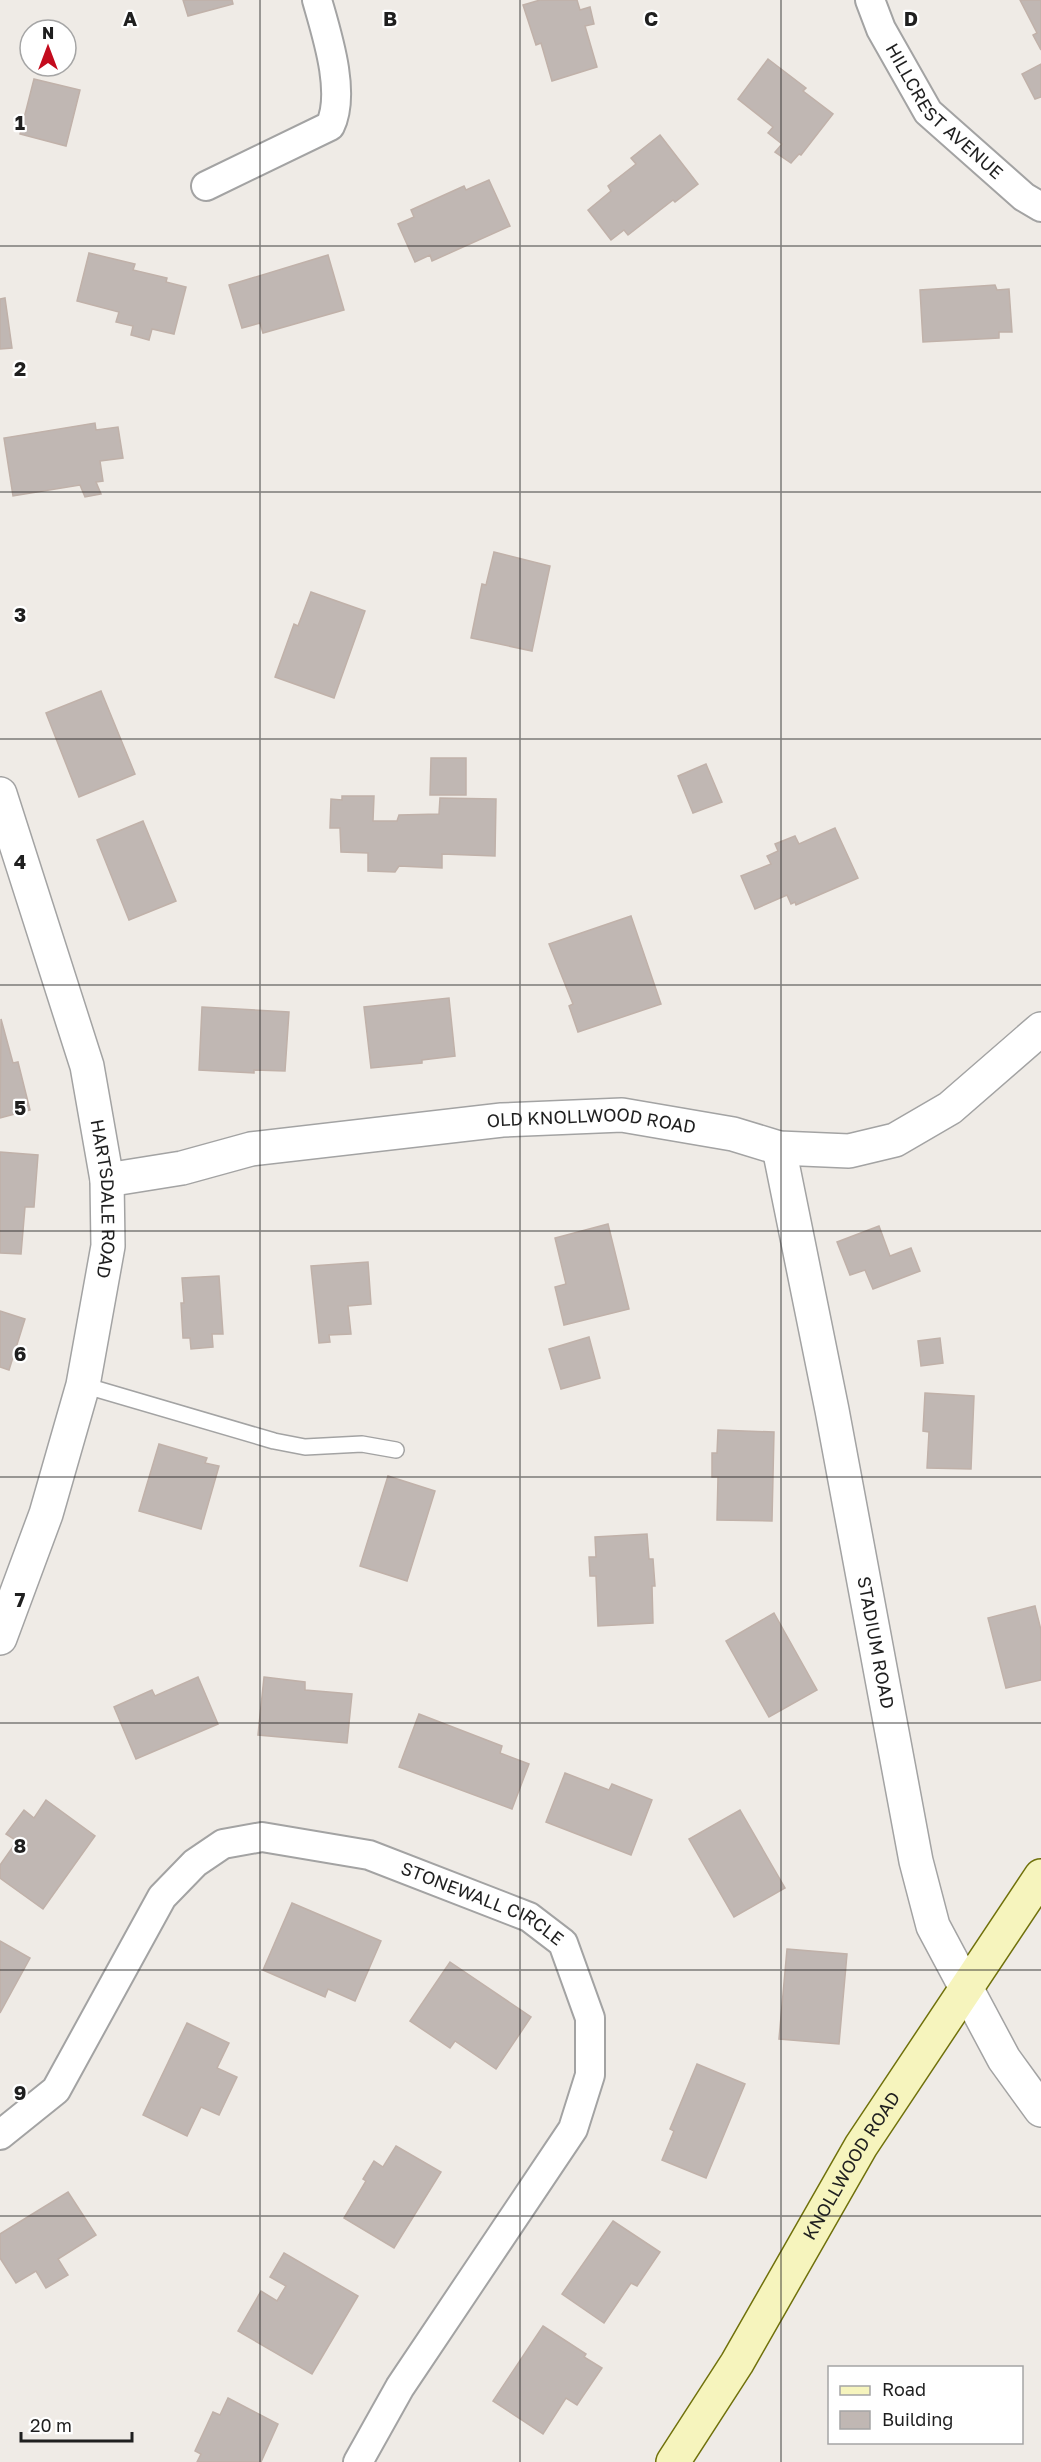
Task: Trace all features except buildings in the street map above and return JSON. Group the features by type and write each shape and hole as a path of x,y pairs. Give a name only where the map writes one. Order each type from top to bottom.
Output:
{"main road":[{"name":"KNOLLWOOD ROAD","path":"673,2462 737,2363 861,2146 1041,1876"}],"street":[{"path":"206,186 330,126 335,114 334,75 317,0"},
{"name":"HILLCREST AVENUE","path":"870,0 881,29 928,112 1024,197 1041,207"},
{"name":"HARTSDALE ROAD","path":"0,794 87,1066 106,1180 108,1246 83,1385 46,1514 0,1638"},
{"name":"OLD KNOLLWOOD ROAD","path":"106,1180 182,1168 251,1149 502,1120 622,1115 734,1134 779,1148 849,1151 895,1140 950,1108 1041,1029"},
{"name":"STADIUM ROAD","path":"779,1148 832,1410 916,1861 933,1926 1004,2059 1041,2110"},
{"name":"STONEWALL CIRCLE","path":"0,2135 56,2090 162,1897 195,1863 224,1844 262,1837 369,1855 530,1917 563,1942 590,2018 590,2075 573,2129 400,2387 358,2462"}],"lane":[{"path":"83,1385 274,1441 305,1447 362,1444 396,1450"}]}
